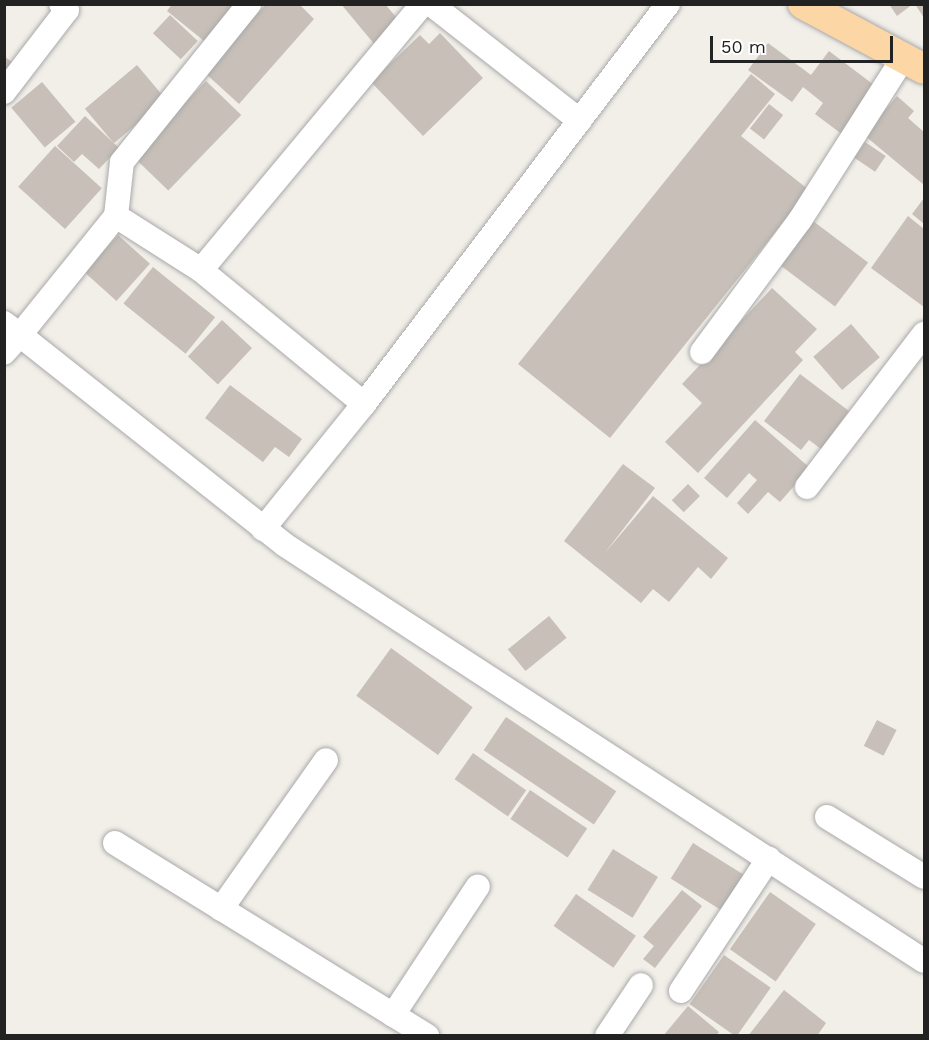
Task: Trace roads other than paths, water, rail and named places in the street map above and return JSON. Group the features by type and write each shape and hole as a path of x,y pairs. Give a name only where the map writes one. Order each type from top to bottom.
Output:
{"main road":[{"path":"803,4 914,63"}],"street":[{"path":"4,92 67,10 61,4"},
{"path":"249,4 122,162 116,216 10,337 263,529 924,961"},
{"path":"201,270 423,4"},
{"path":"431,4 580,121"},
{"path":"263,529 364,404 668,4"},
{"path":"702,352 914,63"},
{"path":"116,216 201,270 364,404"},
{"path":"807,488 924,334"},
{"path":"222,909 326,760"},
{"path":"827,817 924,877"},
{"path":"115,843 426,1035"},
{"path":"681,991 769,858"},
{"path":"393,1015 478,886"},
{"path":"608,1035 640,985"}]}
